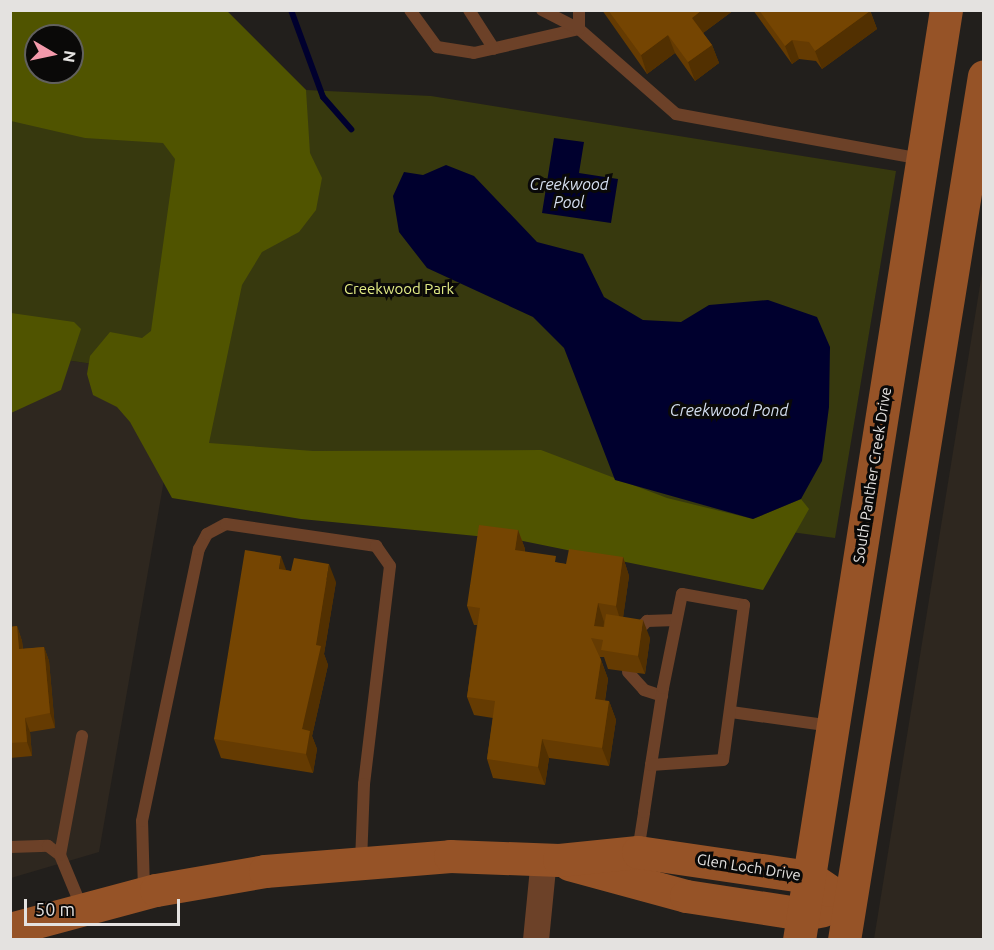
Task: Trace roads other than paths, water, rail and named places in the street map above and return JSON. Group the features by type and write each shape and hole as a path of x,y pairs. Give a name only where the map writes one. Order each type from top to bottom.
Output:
{"street":[{"name":"South Panther Creek Drive","path":"801,927 946,10"},
{"path":"844,939 984,76"},
{"name":"Glen Loch Drive","path":"10,929 144,893 265,871 450,856 552,860 638,852 809,877 849,904"},
{"path":"536,939 552,860"},
{"name":"Glen Loch Drive","path":"552,860 801,927 849,904"}],"lane":[{"path":"410,10 437,47 474,53 579,29"},
{"path":"469,10 494,49"},
{"path":"542,10 579,29 676,114 922,159"},
{"path":"579,10 579,29"},
{"path":"144,893 142,821 199,549 207,534 226,524 376,546 390,566 364,784 361,864"},
{"path":"638,852 651,765 662,696 682,594 688,592 744,605 731,712 718,763 651,765"},
{"path":"633,636 647,621 676,620"},
{"path":"628,672 632,681 662,696"},
{"path":"731,712 833,726"},
{"path":"60,855 82,736"},
{"path":"10,847 48,846 60,855 82,908"}],"water":[{"name":"Creekwood Pool","path":"554,138 584,142 579,173 618,179 611,223 542,213"},
{"name":"Creekwood Pond","path":"446,165 474,176 537,242 583,254 604,297 643,320 681,322 709,305 768,300 817,317 830,347 829,407 822,461 801,499 753,519 615,480 564,348 533,317 427,268 399,232 393,196 404,172 423,175"}],"waterway":[{"path":"291,10 323,97 351,129"}],"park label":[{"name":"Creekwood Park","path":"399,289"}]}
